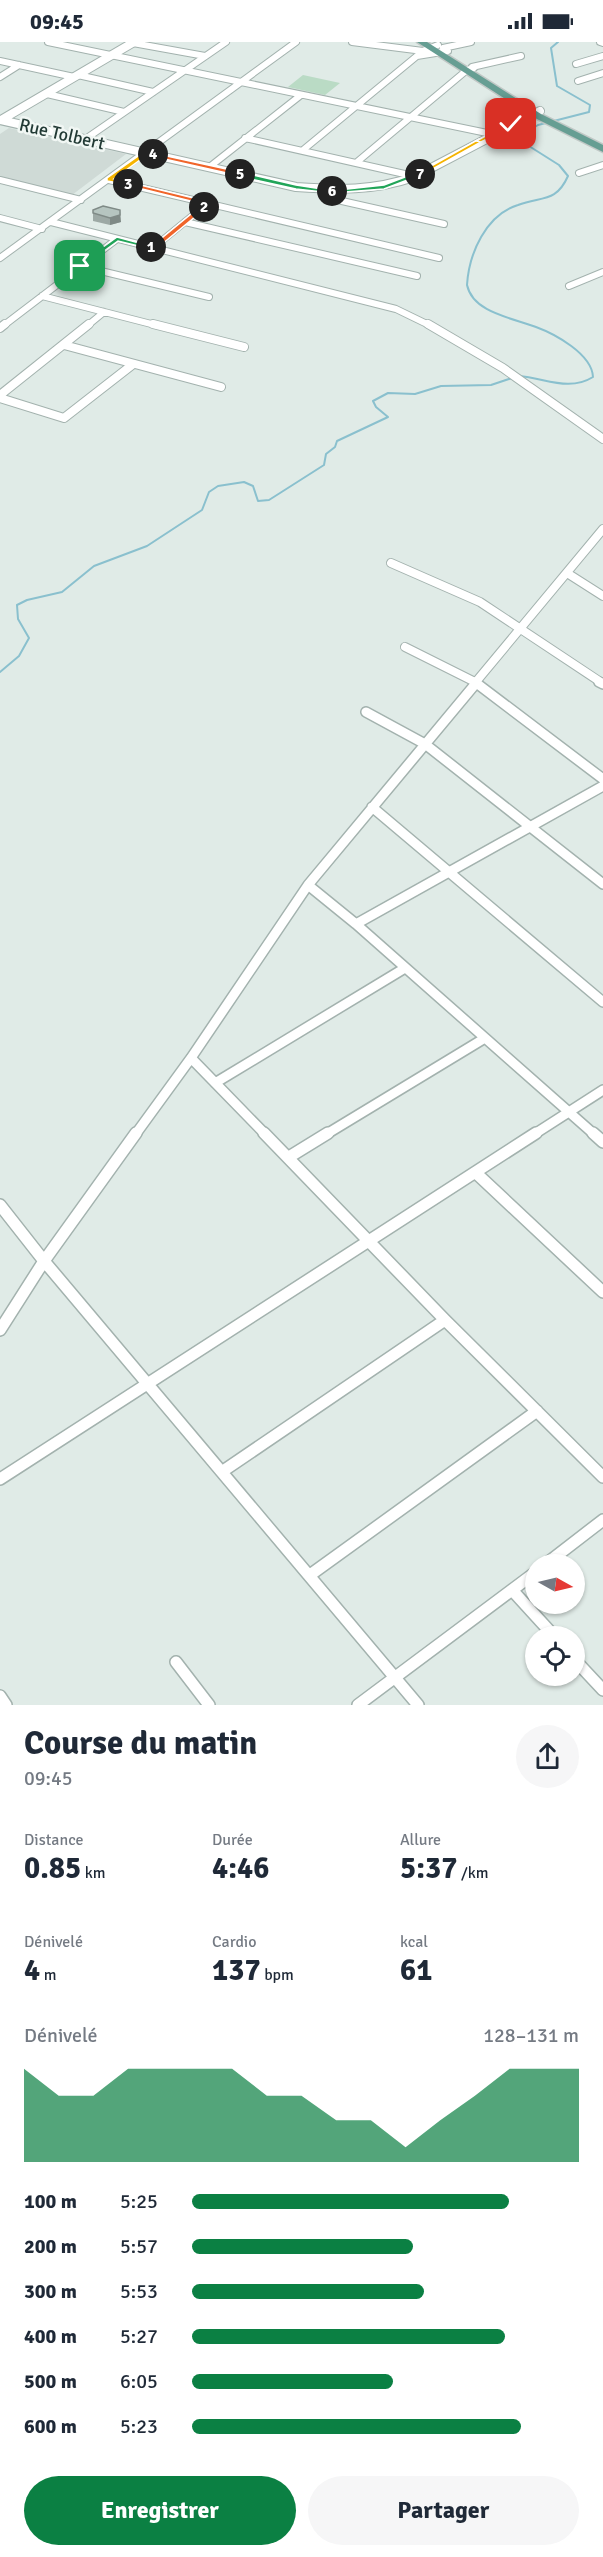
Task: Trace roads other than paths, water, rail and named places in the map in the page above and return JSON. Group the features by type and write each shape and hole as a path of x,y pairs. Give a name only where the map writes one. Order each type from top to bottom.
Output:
{"main road":[{"path":"434,47 471,68 537,112 603,149"},
{"path":"559,125 603,142"}],"street":[{"path":"48,42 487,133"},
{"path":"4,119 134,42 205,56"},
{"path":"86,138 226,42"},
{"path":"0,258 296,42"},
{"path":"352,42 434,47 471,42"},
{"path":"303,150 417,56 434,47"},
{"path":"417,56 434,47"},
{"path":"357,162 471,68 521,56"},
{"path":"576,64 603,56"},
{"path":"0,61 153,92"},
{"path":"0,77 19,65"},
{"path":"578,81 603,73"},
{"path":"47,94 124,112"},
{"path":"212,165 301,95"},
{"name":"Rue Tolbert","path":"147,152 299,185 322,188 373,186 409,175 487,133 537,112"},
{"name":"Rue Tolbert","path":"4,119 296,187 320,190 363,190 404,181 537,112"},
{"path":"245,138 409,175"},
{"path":"579,173 603,165"},
{"path":"0,180 81,200"},
{"path":"109,180 439,258"},
{"path":"320,190 333,199 444,224"},
{"path":"153,248 208,203"},
{"path":"0,218 42,229"},
{"path":"51,222 396,309 428,323 514,374 603,438"},
{"path":"185,222 417,276"},
{"path":"0,328 117,239"},
{"path":"80,266 209,297"},
{"path":"569,286 603,272"},
{"path":"42,296 244,346"},
{"path":"0,396 104,312"},
{"path":"64,345 221,387"},
{"path":"0,396 64,418 132,365"},
{"path":"0,1330 44,1261 190,1058 308,885 603,529"},
{"path":"391,563 480,602 603,684"},
{"path":"567,573 603,596"},
{"path":"405,647 476,682 603,779"},
{"path":"366,712 425,744 603,884"},
{"path":"356,924 603,786"},
{"path":"372,807 603,1002"},
{"path":"308,885 356,924 603,1142"},
{"path":"215,1083 405,968"},
{"path":"289,1157 485,1038"},
{"path":"190,1058 289,1157 445,1320 603,1477"},
{"path":"0,1479 603,1090"},
{"path":"476,1173 603,1292"},
{"path":"0,1205 44,1261 418,1705"},
{"path":"223,1471 445,1320"},
{"path":"310,1575 537,1411"},
{"path":"559,1554 603,1520"},
{"path":"358,1705 525,1580"},
{"path":"512,1590 545,1626"},
{"path":"176,1662 209,1705"},
{"path":"585,1671 603,1690"},
{"path":"0,1696 6,1705"}],"waterway":[{"path":"519,376 566,384 593,377 586,360 571,346 544,330 485,308 477,302 467,285 471,260 488,226 507,210 553,195 568,176 559,165 521,141 522,135 538,125 589,112 590,105 557,86 551,48 558,42"},
{"path":"0,672 19,656 29,638 18,619 17,605 27,600 62,592 94,566 147,546 202,510 209,492 218,486 244,482 253,486 258,501 269,500 324,465 326,454 335,447 337,441 388,417 376,407 373,401 388,393 415,394 441,386 491,385 512,378"}]}
